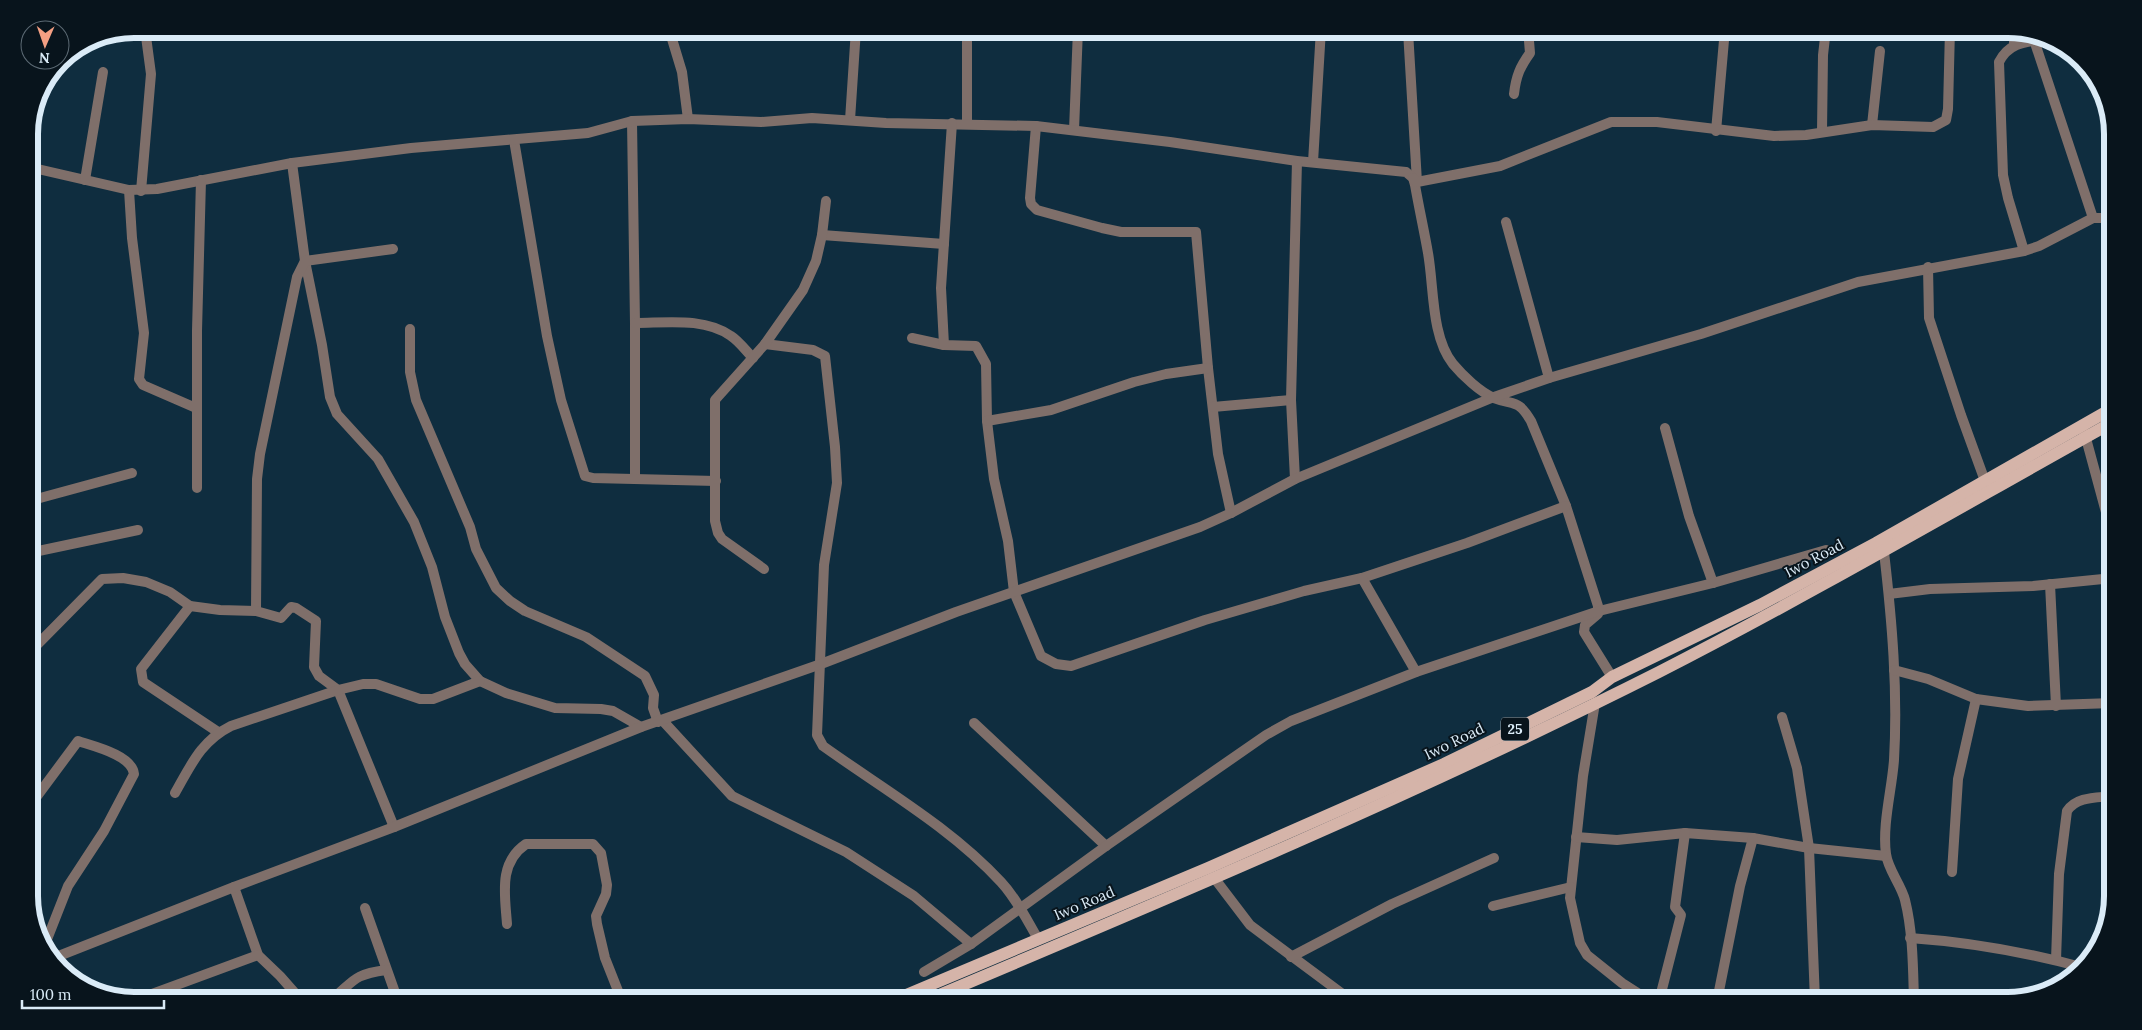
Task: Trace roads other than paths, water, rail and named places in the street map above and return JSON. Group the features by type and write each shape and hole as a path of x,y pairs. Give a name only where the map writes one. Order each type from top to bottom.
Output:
{"main road":[{"name":"Iwo Road","path":"913,992 1447,768 1595,703 1756,621 1884,552 2084,431 2104,415"},
{"name":"Iwo Road","path":"946,992 1215,879 1447,768 1592,692 1612,677 1760,605 1876,543 1985,481 2084,431 2104,425"}],"street":[{"path":"140,191 151,74 147,38"},
{"path":"672,38 682,72 688,119"},
{"path":"850,120 855,38"},
{"path":"966,38 967,124"},
{"path":"1074,130 1078,38"},
{"path":"1313,162 1320,38"},
{"path":"1408,38 1415,180 1439,332 1444,351 1453,364 1471,382 1494,398 1516,403 1524,409 1531,421 1566,506 1599,611"},
{"path":"1514,94 1519,68 1530,53 1529,38"},
{"path":"1716,131 1724,38"},
{"path":"1822,131 1825,38"},
{"path":"38,169 140,191 292,163 411,148 588,133 632,122 688,119 761,122 800,118 1036,126 1297,161 1402,171 1415,180 1500,166 1612,122 1657,122 1716,131 1774,136 1806,135 1822,131 1872,125 1933,127 1946,120 1950,38"},
{"path":"2014,38 2014,44"},
{"path":"2024,251 2003,175 2002,116 1998,83 1998,62 2003,54 2014,44 2032,40"},
{"path":"2034,41 2093,218"},
{"path":"1872,125 1880,50"},
{"path":"85,180 103,72"},
{"path":"632,122 635,479"},
{"path":"944,345 941,288 952,123"},
{"path":"1036,126 1030,198 1031,204 1037,210 1121,232 1196,232 1218,454 1230,513"},
{"path":"514,140 547,336 561,400 584,476 593,478 716,481"},
{"path":"1295,479 1291,400 1297,161"},
{"path":"292,163 305,261 322,345 330,397 337,414 378,459 414,522 432,567 445,617 459,653 480,681 506,693 555,708 613,711 641,727"},
{"path":"196,488 198,245 202,180"},
{"path":"129,190 132,238 144,333 139,379 143,385 196,408"},
{"path":"764,569 722,539 718,534 716,522 714,400 765,344 803,290 816,261 822,235 826,201"},
{"path":"58,956 394,827 641,727 660,722 1014,592 1200,527 1295,479 1494,398 1549,378 1701,334 1858,282 1928,267 2024,251 2039,246 2093,218 2104,218"},
{"path":"1506,222 1549,378"},
{"path":"822,235 944,244"},
{"path":"305,261 393,249"},
{"path":"256,611 257,479 260,454 287,318 297,277 305,261"},
{"path":"1928,267 1929,318 1985,481"},
{"path":"635,323 688,322 707,326 730,335 752,358"},
{"path":"410,328 410,372 416,400 470,527 476,549 496,588 525,611 586,637 645,676 654,695 653,708 660,722 732,796 846,852 914,896 971,944"},
{"path":"912,338 944,345 976,346 986,364 988,421 994,479 1008,541 1014,592 1041,656 1056,664 1071,666 1205,620 1304,591 1362,578 1467,543 1566,506"},
{"path":"765,344 813,350 825,356 837,483 824,565 817,735 823,746 918,811 964,847 1002,883 1021,909 1038,939"},
{"path":"988,421 1051,410 1134,382 1166,374 1208,368"},
{"path":"1213,407 1291,400"},
{"path":"1664,428 1689,516 1713,583"},
{"path":"2084,431 2104,505"},
{"path":"38,498 132,473"},
{"path":"38,551 138,530"},
{"path":"924,972 971,944 1106,846 1266,735 1291,721 1416,672 1599,611 1713,583 1826,550"},
{"path":"1884,552 1894,670 1894,760 1886,856 1902,890 1910,938 1913,992"},
{"path":"38,644 102,579 123,578 146,582 170,592 190,606 220,610 256,611 281,618 291,607 312,617 316,621 314,667 319,676 338,690 394,827"},
{"path":"1362,578 1416,672"},
{"path":"1889,594 1930,589 2050,584 2104,579"},
{"path":"2050,584 2056,706"},
{"path":"190,606 141,669 141,676 144,682 218,732"},
{"path":"1599,611 1598,614 1584,625 1584,632 1612,677"},
{"path":"1894,670 1928,679 1976,699 2028,706 2104,703"},
{"path":"175,793 201,750 218,732 231,726 338,690 363,684 376,684 420,699 433,699 480,681"},
{"path":"1952,872 1957,788 1976,699"},
{"path":"1595,703 1583,776 1570,898 1580,943 1587,955 1636,992"},
{"path":"1782,717 1797,768 1809,848 1814,992"},
{"path":"974,722 1106,846"},
{"path":"38,794 78,741 98,747 129,763 133,768 134,774 104,831 68,886 47,939"},
{"path":"2056,960 2059,874 2067,811 2072,804 2080,800 2104,797"},
{"path":"1576,837 1617,840 1686,833 1753,838 1809,848 1886,856"},
{"path":"1661,992 1681,915 1675,907 1686,833"},
{"path":"1719,992 1740,886 1753,838"},
{"path":"507,924 504,877 518,850 526,844 593,844 601,853 607,886 606,894 596,916 604,958 618,992"},
{"path":"1291,957 1325,937 1392,904 1494,858"},
{"path":"1215,879 1250,925 1340,992"},
{"path":"234,887 258,955 294,992"},
{"path":"1493,906 1571,887"},
{"path":"365,908 395,992"},
{"path":"1910,938 1961,941 2076,965"},
{"path":"157,992 258,955"},
{"path":"340,992 354,978 364,973 386,970"}]}
